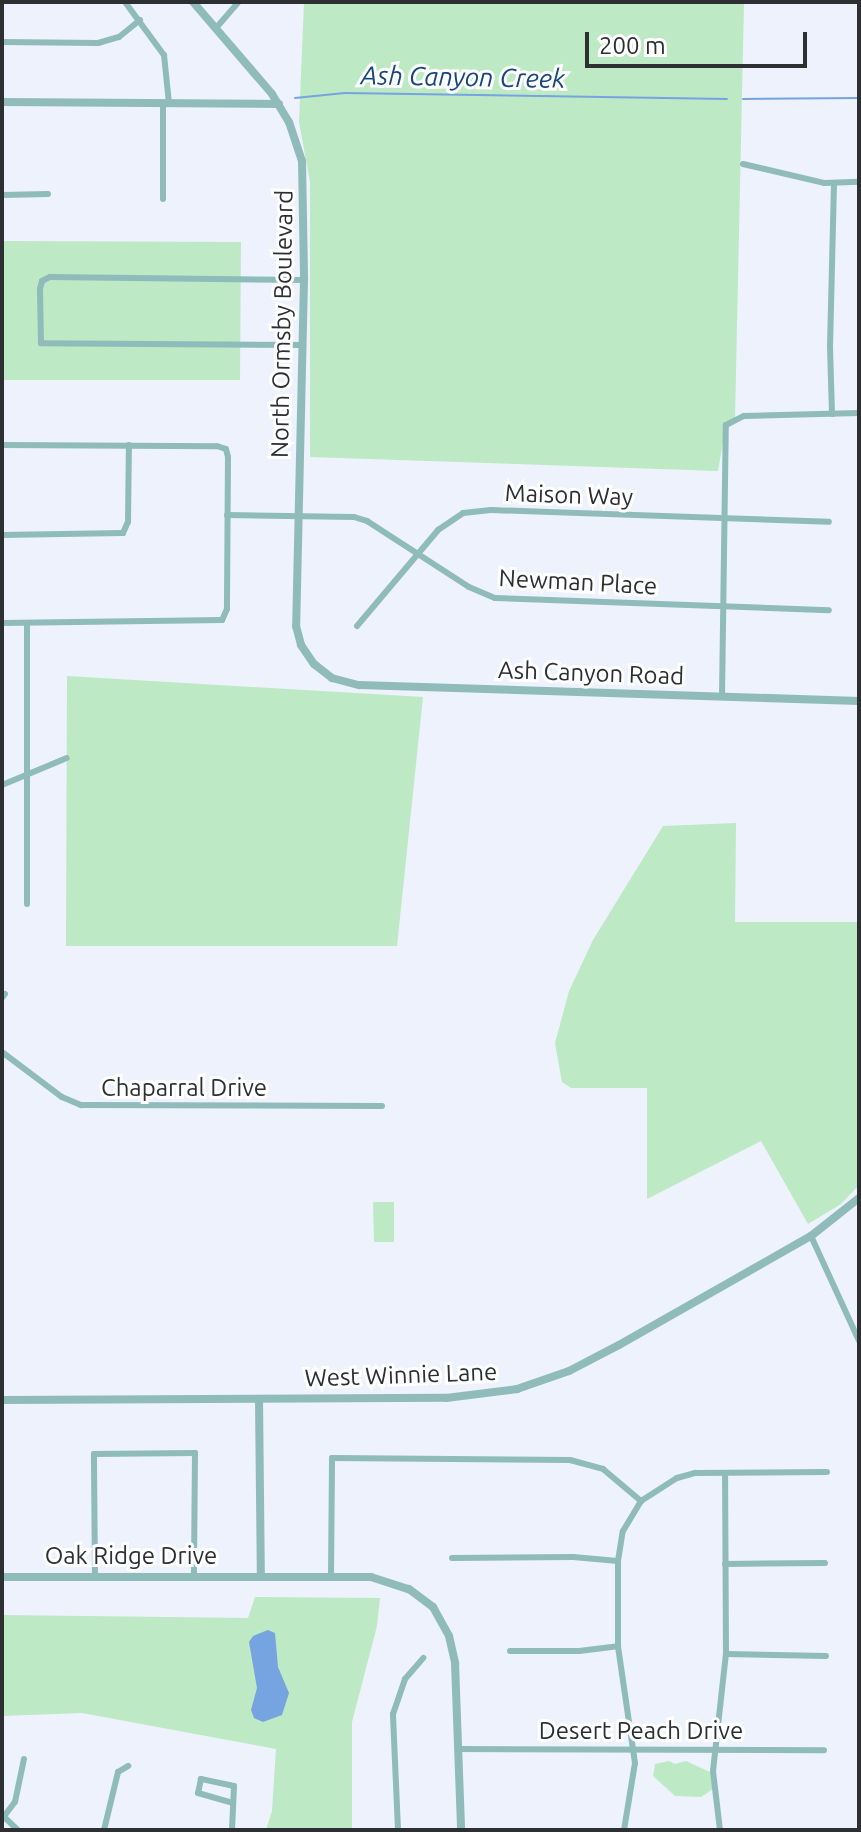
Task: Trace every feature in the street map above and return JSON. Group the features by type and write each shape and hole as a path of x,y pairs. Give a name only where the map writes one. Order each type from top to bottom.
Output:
{"street":[{"path":"125,2 164,55 163,199"},
{"name":"North Ormsby Boulevard","path":"193,2 279,104 302,161 304,280 296,626 306,654 325,674"},
{"path":"216,28 239,2"},
{"path":"2,42 98,43 119,37 140,20"},
{"path":"2,102 279,104"},
{"path":"743,164 834,183 859,182"},
{"path":"832,414 830,347 834,183"},
{"path":"2,195 48,194"},
{"path":"302,345 41,343 40,289 42,281 50,277 304,280"},
{"path":"722,697 724,436 730,421 744,416 859,413"},
{"path":"2,445 224,448 228,457 227,609 222,620 2,623"},
{"path":"2,535 123,533 128,522 129,445"},
{"name":"Maison Way","path":"357,626 447,521 474,510 829,522"},
{"name":"Newman Place","path":"227,515 344,516 367,521 469,587 495,598 829,610"},
{"path":"27,623 27,904"},
{"name":"Ash Canyon Road","path":"325,674 359,685 859,701"},
{"path":"2,785 67,758"},
{"name":"Chaparral Drive","path":"2,1052 62,1097 81,1105 382,1106"},
{"name":"West Winnie Lane","path":"2,1400 457,1398 517,1389 585,1363 811,1236 859,1198"},
{"path":"811,1236 859,1341"},
{"path":"259,1399 261,1576 386,1579 409,1589 433,1607 449,1636 455,1663 461,1830"},
{"path":"95,1577 94,1454 195,1453 194,1576"},
{"path":"331,1577 332,1458 570,1460 603,1469 641,1501"},
{"path":"624,1830 634,1749 618,1646 618,1561 623,1531 641,1501 677,1478 725,1473 827,1472"},
{"path":"720,1830 713,1771 726,1654 725,1473"},
{"path":"452,1558 573,1557 618,1561"},
{"path":"725,1564 825,1563"},
{"name":"Oak Ridge Drive","path":"2,1577 261,1576"},
{"path":"510,1651 579,1651 618,1646"},
{"path":"726,1654 826,1656"},
{"path":"398,1830 393,1714 405,1679 423,1658"},
{"name":"Desert Peach Drive","path":"458,1749 824,1750"},
{"path":"18,1830 3,1817 15,1802 24,1759"},
{"path":"104,1830 118,1772 128,1766"},
{"path":"232,1830 234,1786 201,1779 198,1793 233,1803"}],"green space":[{"path":"304,2 744,2 735,418 726,425 718,471 310,457 310,182 299,122"},
{"path":"2,241 241,242 240,380 2,380"},
{"path":"67,676 423,697 397,946 66,946"},
{"path":"736,823 735,922 859,922 859,1185 841,1204 808,1224 761,1141 647,1199 647,1088 571,1088 562,1082 555,1043 569,991 593,940 663,826"},
{"path":"373,1202 394,1202 394,1242 374,1242"},
{"path":"255,1597 380,1598 377,1626 352,1722 352,1830 266,1830 272,1811 276,1749 82,1713 2,1716 2,1615 248,1618"},
{"path":"669,1761 675,1764 686,1761 710,1772 713,1789 701,1797 675,1796 653,1776 655,1764"}],"water":[{"path":"268,1630 275,1633 278,1667 289,1693 282,1715 263,1722 254,1718 251,1710 257,1688 249,1642 253,1636"}],"waterway":[{"name":"Ash Canyon Creek","path":"295,98 345,93 727,99"},
{"name":"Ash Canyon Creek","path":"743,99 859,98"}]}
